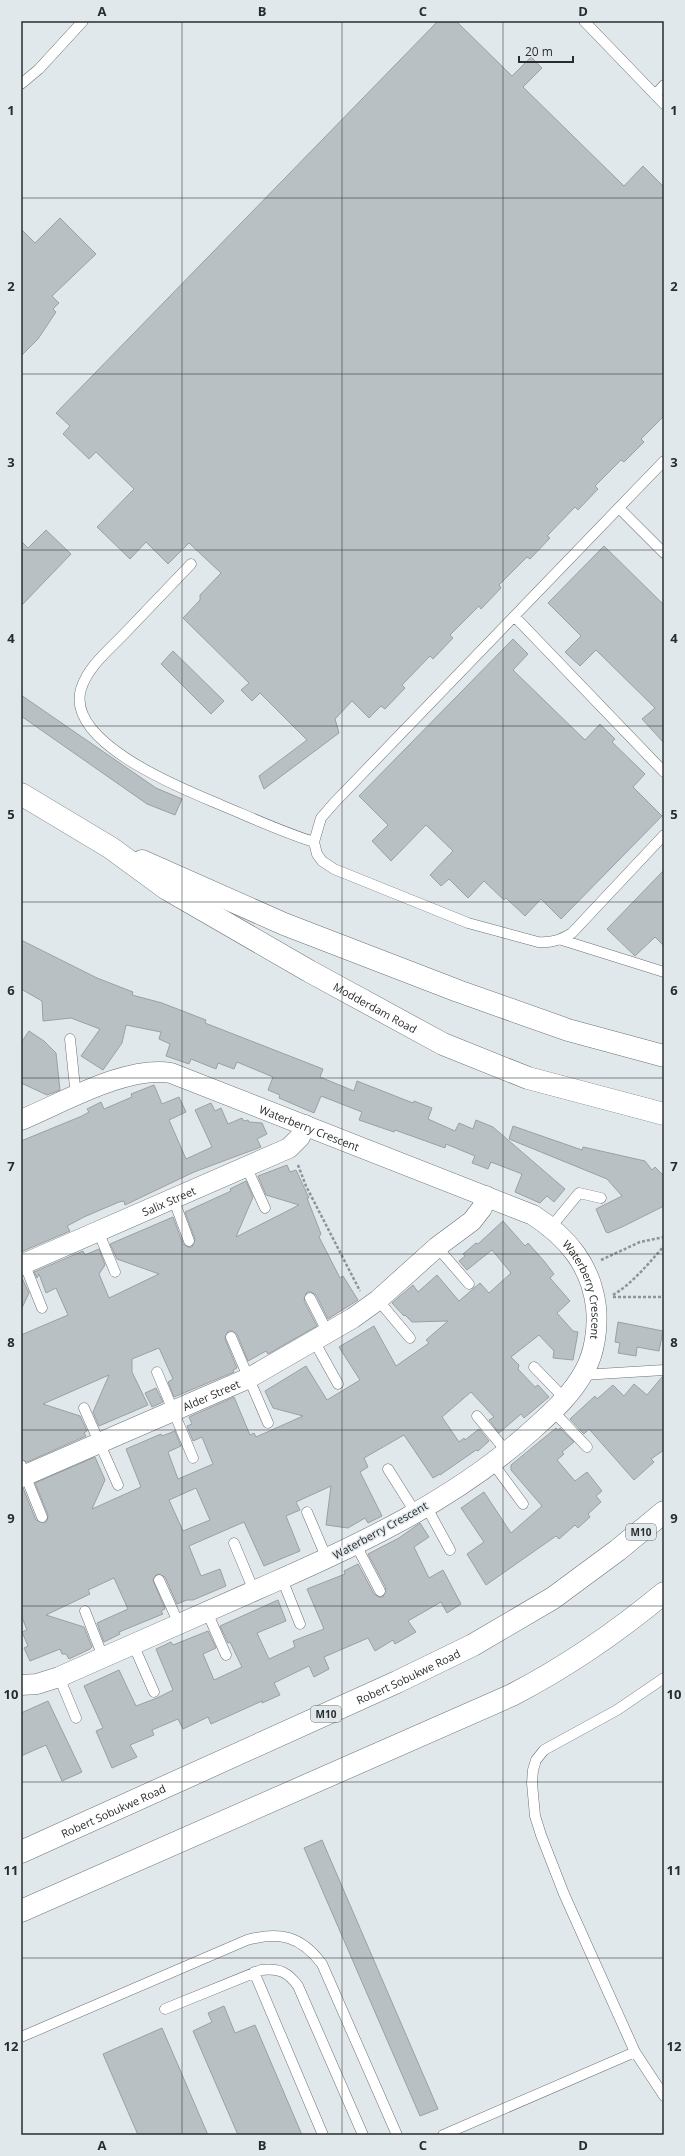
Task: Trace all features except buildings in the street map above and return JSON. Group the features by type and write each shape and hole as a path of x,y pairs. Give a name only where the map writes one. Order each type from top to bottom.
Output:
{"main road":[{"name":"Modderdam Road","path":"21,794 111,848 180,897 309,972 444,1044 528,1078 664,1114"},
{"name":"Modderdam Road","path":"111,848 284,924 458,991 568,1030 664,1056"},
{"name":"Robert Sobukwe Road","path":"21,1852 397,1682 473,1645 553,1598 618,1550 664,1512"},
{"path":"21,1911 512,1695 568,1663 637,1615 664,1592"}],"street":[{"name":"Waterberry Crescent","path":"21,1120 126,1076 159,1071 172,1073 533,1214 569,1243 584,1266 594,1297 597,1319 594,1343 586,1368 559,1405 500,1457 471,1478 421,1509 356,1546 59,1677 23,1680"},
{"name":"Salix Street","path":"22,1264 289,1148 300,1137 305,1125"},
{"name":"Alder Street","path":"22,1472 100,1442 249,1378 321,1337 373,1304 437,1247 472,1221 482,1208 486,1196"}],"lane":[{"path":"21,84 39,69 83,21"},
{"path":"584,21 664,104"},
{"path":"655,95 664,85"},
{"path":"664,461 334,803 321,818 314,842 317,854 322,861 334,869 402,898 468,923 538,942 550,942 562,940 572,933 664,835"},
{"path":"619,508 664,553"},
{"path":"191,564 91,669 80,691 81,710 92,729 110,746 152,774 273,828 314,842"},
{"path":"515,617 664,772"},
{"path":"562,940 664,972"},
{"path":"70,1039 76,1097"},
{"path":"246,1166 265,1208"},
{"path":"551,1227 579,1193 601,1198"},
{"path":"173,1198 189,1241"},
{"path":"98,1231 115,1272"},
{"path":"437,1247 470,1284"},
{"path":"22,1264 42,1308"},
{"path":"310,1298 321,1337 338,1384"},
{"path":"373,1304 410,1338"},
{"name":"Alder Street","path":"231,1337 268,1423"},
{"path":"534,1367 587,1447"},
{"path":"582,1375 664,1370"},
{"name":"Alder Street","path":"157,1372 193,1458"},
{"path":"84,1408 118,1485"},
{"path":"477,1416 500,1457 523,1504"},
{"path":"388,1469 421,1509 450,1550"},
{"name":"Alder Street","path":"22,1472 42,1517"},
{"path":"307,1512 327,1559"},
{"path":"234,1543 254,1591"},
{"path":"356,1546 380,1591"},
{"path":"282,1579 300,1624"},
{"path":"159,1580 179,1624"},
{"path":"85,1611 104,1657"},
{"path":"207,1612 226,1655"},
{"path":"133,1644 154,1692"},
{"path":"59,1677 76,1718"},
{"path":"664,1678 617,1710 544,1750 536,1760 533,1770 532,1784 535,1816 547,1852 635,2052 664,2096"},
{"path":"21,2037 247,1940 265,1935 280,1935 293,1939 305,1946 314,1953 322,1964 397,2135"},
{"path":"165,2009 254,1972 271,1968 282,1971 291,1976 298,1986 363,2135"},
{"path":"254,1972 323,2135"},
{"path":"443,2135 635,2052"}],"path":[{"path":"289,1148 306,1186 373,1304"},
{"path":"584,1266 640,1242 664,1237"},
{"path":"664,1246 639,1274 623,1289 610,1297 664,1297"}]}
